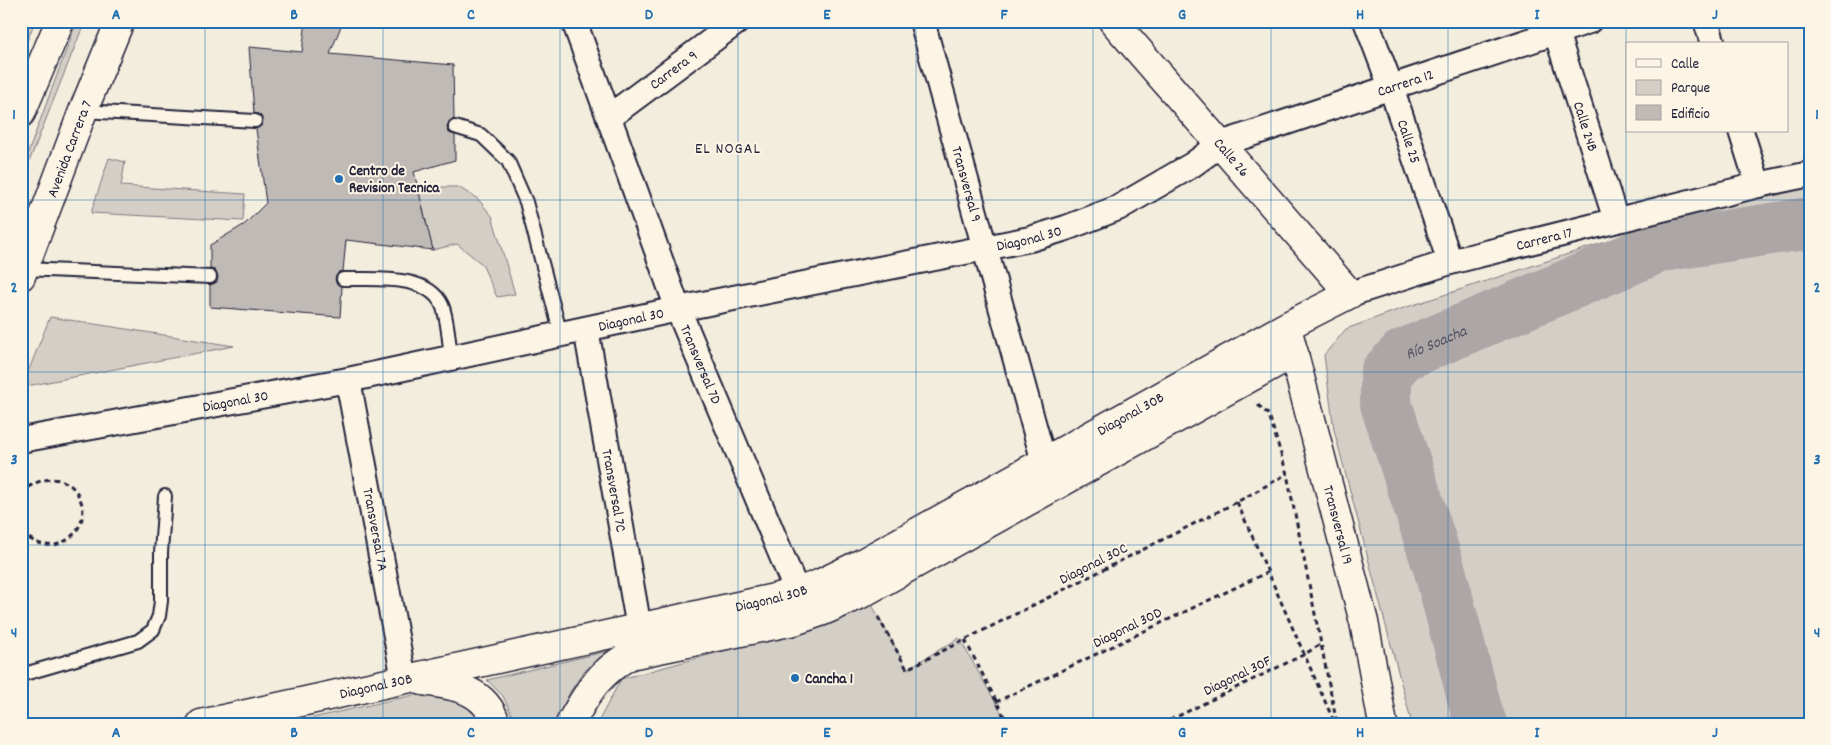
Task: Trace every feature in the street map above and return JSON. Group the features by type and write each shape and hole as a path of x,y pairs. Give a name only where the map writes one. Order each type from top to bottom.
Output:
{"main road":[{"path":"21,113 60,21"},
{"name":"Avenida Carrera 7","path":"23,272 83,111 120,21"},
{"name":"Calle 26","path":"1115,22 1350,294"},
{"name":"Carrera 17","path":"1287,326 1350,294"},
{"name":"Diagonal 30B","path":"641,640 797,592 862,563 1287,326"},
{"name":"Transversal 19","path":"1287,326 1364,622 1383,724"},
{"name":"Diagonal 30B","path":"201,724 404,679 641,640 794,621 859,595 1294,353"},
{"path":"570,724 592,686 617,662 630,655 641,640"},
{"path":"404,679 452,684 471,691 485,704 494,717 496,724"},
{"path":"258,724 281,706"}],"street":[{"name":"Transversal 7D","path":"574,21 678,309 797,592"},
{"name":"Transversal 9","path":"922,21 1044,462"},
{"name":"Calle 25","path":"1366,21 1391,87 1450,262"},
{"name":"Carrera 12","path":"1221,144 1589,21"},
{"path":"1706,21 1712,42"},
{"name":"Carrera 9","path":"609,118 725,26"},
{"name":"Calle 24B","path":"1556,32 1616,220"},
{"path":"1741,132 1758,184"},
{"name":"Diagonal 30","path":"21,440 348,380 678,309 1030,239 1066,228 1118,208 1192,165 1221,144"},
{"name":"Carrera 17","path":"1350,294 1450,262 1758,184 1810,174"},
{"name":"Transversal 7C","path":"586,329 641,640"},
{"name":"Transversal 7A","path":"348,380 404,679"}],"lane":[{"path":"83,111 255,121"},
{"path":"454,127 481,135 508,161 526,202 561,335"},
{"path":"23,272 210,277"},
{"path":"343,279 411,282 430,290 442,304 451,358"},
{"path":"21,675 138,641 153,630 159,616 161,601 161,553 165,496"}],"path":[{"path":"1255,402 1269,416 1286,474 1336,724"},
{"name":"Diagonal 30C","path":"875,612 907,669 1237,502 1286,474"},
{"path":"21,493 38,481 48,478 57,480 67,483 74,489 83,507 79,526 67,541 56,545 46,545 21,534"},
{"path":"1237,502 1336,724"},
{"name":"Diagonal 30D","path":"996,702 1268,572"},
{"path":"965,640 1008,724"},
{"name":"Diagonal 30F","path":"1162,724 1305,654 1321,644"},
{"path":"629,724 634,722"}],"green space":[{"path":"22,21 35,21 21,56 21,24"},
{"path":"77,21 85,21 21,182 21,172"},
{"path":"109,158 125,162 121,186 245,194 243,221 91,213"},
{"path":"417,187 458,187 478,199 492,216 515,294 497,297 482,264 457,244 433,250"},
{"path":"1810,187 1810,724 1412,724 1334,430 1324,355 1346,329 1395,311 1684,216"},
{"path":"50,317 234,346 22,387"},
{"path":"871,603 907,669 959,638 1008,724 635,724 633,721 629,724 597,724 621,679 815,626"},
{"path":"608,651 584,671 570,692 556,724 516,724 503,696 487,680"},
{"path":"427,692 466,700 486,724 286,724"}],"building":[{"name":"Centro de Revision Tecnica","path":"306,21 343,21 330,54 453,65 454,119 449,121 447,128 449,133 455,135 455,160 414,172 433,250 346,240 343,271 339,272 335,278 336,283 342,287 340,317 210,307 210,285 217,282 218,277 215,270 210,269 210,245 245,224 266,203 256,129 261,126 263,121 260,115 254,113 249,47 302,52"}],"waterway":[{"name":"Río Soacha","path":"1481,724 1440,571 1386,404 1386,373 1403,355 1661,246 1810,223"}],"place":[{"name":"Centro de Revision Tecnica","path":"339,179"},
{"name":"Cancha 1","path":"795,678"}],"district":[{"name":"EL NOGAL","path":"728,147"}]}
